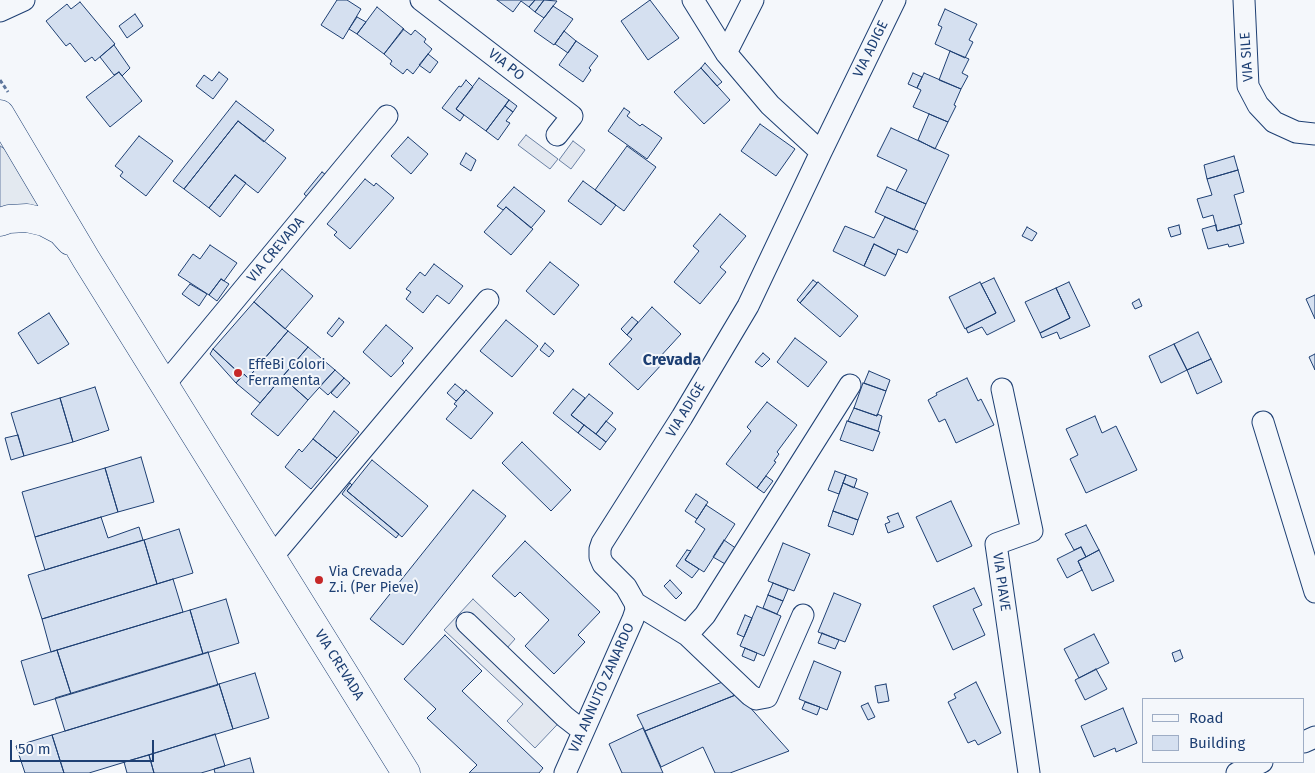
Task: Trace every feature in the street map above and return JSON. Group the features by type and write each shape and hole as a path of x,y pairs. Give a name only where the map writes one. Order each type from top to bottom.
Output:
{"main road":[{"name":"VIA CREVADA","path":"4,125 406,773"},
{"path":"0,222 27,218 44,222 61,231 86,259"}],"street":[{"path":"0,12 24,0"},
{"name":"VIA PO","path":"421,0 572,116 557,135"},
{"path":"692,0 726,53 770,105 820,152"},
{"path":"726,53 752,0"},
{"name":"VIA ADIGE","path":"803,615 767,697 756,698 750,695 687,635 636,603 626,587 603,564 600,550 682,418 748,306 820,152 895,0"},
{"name":"VIA SILE","path":"1244,0 1248,86 1258,105 1274,122 1296,132 1315,134"},
{"name":"VIA CREVADA","path":"165,384 387,116"},
{"path":"272,557 488,300"},
{"path":"687,635 705,615 850,385"},
{"name":"VIA PIAVE","path":"1002,389 1032,531 996,544 1029,773"},
{"path":"1263,422 1315,592"},
{"name":"VIA ANNUTO ZANARDO","path":"565,773 634,619 636,603"},
{"path":"467,623 565,717 583,731"},
{"path":"1238,773 1260,763"}],"shaded area":[{"path":"526,135 558,159 550,169 518,145"},
{"path":"573,141 585,150 571,169 559,160"},
{"path":"0,146 5,149 42,207 0,209"},
{"path":"473,599 515,639 507,648 572,709 535,748 507,721 523,704 444,630"}],"building":[{"path":"337,0 347,0 361,9 343,39 321,25"},
{"path":"497,0 535,0 529,7 521,1 513,12"},
{"path":"535,0 544,0 535,12 529,7"},
{"path":"544,0 557,1 544,18 535,12"},
{"path":"650,0 679,38 648,60 621,21"},
{"path":"80,2 115,44 95,61 92,57 85,62 70,43 66,46 46,21 67,4 71,9"},
{"path":"553,6 573,19 554,45 534,31"},
{"path":"377,7 404,29 384,54 357,34"},
{"path":"945,9 977,24 969,40 973,42 965,58 935,44 942,27 938,25"},
{"path":"135,14 143,26 127,38 119,26"},
{"path":"357,17 366,22 357,34 349,29"},
{"path":"403,29 411,35 415,30 426,39 424,42 432,49 413,74 407,69 403,74 390,64 392,61 384,54"},
{"path":"564,31 576,41 568,53 555,44"},
{"path":"576,41 598,56 589,68 591,70 583,82 559,65"},
{"path":"114,45 130,68 122,76 119,72 114,75 100,57"},
{"path":"950,51 969,59 962,73 968,76 961,89 939,80"},
{"path":"428,54 438,62 430,73 419,65"},
{"path":"705,63 722,82 717,86 701,68"},
{"path":"701,68 730,100 704,124 674,92"},
{"path":"119,72 142,101 110,127 86,97"},
{"path":"219,72 228,79 213,99 196,86 204,75 212,81"},
{"path":"913,73 922,77 917,88 908,84"},
{"path":"924,73 961,89 954,105 956,106 948,122 913,107 921,90 917,88"},
{"path":"479,78 509,100 486,131 456,109"},
{"path":"466,80 473,87 456,109 464,115 460,121 442,108"},
{"path":"509,100 517,106 513,112 505,106"},
{"path":"236,101 274,130 264,142 238,121 184,189 173,181"},
{"path":"505,106 513,112 506,121 510,123 498,140 486,131"},
{"path":"624,108 630,112 627,116 640,126 642,124 662,138 647,159 608,131"},
{"path":"929,114 948,122 935,149 918,140"},
{"path":"238,121 286,158 258,193 235,175 209,208 184,189"},
{"path":"760,124 795,149 776,176 741,151"},
{"path":"891,128 949,155 926,204 896,191 907,170 877,156"},
{"path":"139,136 173,161 146,196 120,176 123,172 115,166"},
{"path":"408,137 428,154 411,174 391,156"},
{"path":"627,146 656,167 624,211 595,190"},
{"path":"466,153 476,160 471,171 460,164"},
{"path":"1234,156 1238,170 1207,179 1204,165"},
{"path":"1238,170 1244,192 1234,195 1242,224 1217,231 1213,215 1203,218 1197,199 1212,195 1207,179"},
{"path":"322,172 329,177 311,200 304,194"},
{"path":"235,175 246,183 220,217 209,208"},
{"path":"365,179 374,186 376,183 394,198 350,249 334,235 337,232 327,224"},
{"path":"583,181 616,205 601,225 568,201"},
{"path":"514,187 545,211 531,228 506,207 503,210 497,206"},
{"path":"887,187 926,204 914,230 875,212"},
{"path":"506,207 533,229 511,255 484,232"},
{"path":"720,214 746,236 720,267 726,272 700,304 674,282 699,251 693,246"},
{"path":"885,217 918,231 907,253 898,249 896,255 874,244 864,266 833,251 845,226 874,238"},
{"path":"1179,225 1181,234 1171,237 1168,228"},
{"path":"1216,225 1217,231 1239,225 1244,243 1229,247 1228,244 1208,249 1202,229"},
{"path":"1027,227 1037,233 1032,241 1022,236"},
{"path":"874,244 896,255 885,276 864,266"},
{"path":"210,245 237,263 224,281 221,279 209,295 178,275 193,254 200,259"},
{"path":"550,262 579,285 554,315 526,291"},
{"path":"434,264 463,286 449,304 437,295 423,313 406,299 411,292 406,289 420,272 425,276"},
{"path":"282,269 313,296 285,329 254,302"},
{"path":"994,278 1015,321 987,335 982,327 968,333 966,328 996,313 981,284"},
{"path":"221,279 229,284 217,301 209,295"},
{"path":"813,280 817,283 800,303 797,300"},
{"path":"818,282 858,316 840,337 800,303"},
{"path":"980,282 996,313 965,329 949,297"},
{"path":"1069,282 1090,326 1060,339 1057,332 1042,338 1040,333 1070,318 1056,288"},
{"path":"190,284 207,294 199,306 182,294"},
{"path":"1056,288 1070,318 1040,333 1025,302"},
{"path":"1315,295 1315,319 1306,299"},
{"path":"1139,299 1142,306 1135,309 1132,303"},
{"path":"254,302 288,331 248,378 238,369 237,371 213,349"},
{"path":"652,307 681,334 658,359 663,363 638,390 609,364 632,339 627,335"},
{"path":"49,313 69,344 38,364 18,333"},
{"path":"632,317 638,322 627,335 621,329"},
{"path":"339,318 344,322 332,337 327,333"},
{"path":"506,320 538,346 512,377 480,351"},
{"path":"386,325 413,348 402,361 404,363 391,377 363,352"},
{"path":"288,331 308,347 260,403 236,383 244,374 248,378"},
{"path":"1198,332 1211,359 1187,370 1174,344"},
{"path":"795,338 827,362 808,387 777,362"},
{"path":"545,343 554,351 549,357 540,350"},
{"path":"1174,344 1187,370 1161,383 1149,356"},
{"path":"308,347 335,370 308,400 282,377"},
{"path":"213,349 237,371 238,369 244,374 236,383 210,354"},
{"path":"763,353 770,359 762,367 755,362"},
{"path":"1315,354 1315,370 1309,357"},
{"path":"1211,359 1222,382 1197,394 1187,370"},
{"path":"335,370 344,378 328,395 319,387"},
{"path":"869,371 890,380 886,391 864,383"},
{"path":"282,377 308,400 278,436 251,414"},
{"path":"344,378 350,383 337,398 331,393"},
{"path":"967,378 978,401 981,399 994,425 956,443 945,419 939,422 928,400 937,395 936,393"},
{"path":"863,383 886,391 877,416 854,408"},
{"path":"455,384 465,392 456,401 447,393"},
{"path":"95,387 109,430 73,442 60,398"},
{"path":"573,389 585,398 571,415 584,425 578,433 553,413"},
{"path":"466,390 493,413 471,439 446,419 457,406 454,404"},
{"path":"589,394 613,413 596,434 571,415"},
{"path":"60,398 73,442 24,456 11,413"},
{"path":"767,402 797,425 777,452 779,454 774,461 776,462 757,488 726,464 751,431 747,427"},
{"path":"854,408 882,416 878,431 848,421"},
{"path":"334,411 359,432 337,458 313,439"},
{"path":"1095,416 1102,433 1116,426 1137,470 1086,493 1070,459 1078,455 1066,429"},
{"path":"606,421 616,429 606,442 596,434"},
{"path":"847,421 880,432 873,451 840,440"},
{"path":"584,425 606,442 600,450 578,433"},
{"path":"18,435 24,456 11,460 5,438"},
{"path":"313,439 337,458 311,489 285,467 299,449 302,452"},
{"path":"522,442 571,490 551,511 502,463"},
{"path":"141,457 154,502 118,512 105,468"},
{"path":"372,460 428,506 402,537 347,491"},
{"path":"105,468 118,512 35,537 22,492"},
{"path":"835,471 846,475 839,494 828,490"},
{"path":"846,475 857,479 854,488 843,483"},
{"path":"766,476 773,481 764,493 757,488"},
{"path":"350,483 352,485 347,491 399,534 396,538 342,494"},
{"path":"843,483 868,493 858,520 833,511"},
{"path":"473,490 506,516 403,645 370,619"},
{"path":"696,494 708,502 697,519 685,511"},
{"path":"951,501 972,546 937,562 916,517"},
{"path":"706,505 735,524 704,572 685,560 705,529 695,522"},
{"path":"833,511 858,520 853,535 828,526"},
{"path":"898,513 904,527 888,533 885,524 890,522 887,517"},
{"path":"101,517 108,538 139,527 143,540 45,570 35,537"},
{"path":"1086,525 1099,550 1086,557 1081,547 1074,550 1065,534"},
{"path":"179,529 193,573 157,584 144,540"},
{"path":"144,540 157,584 42,619 28,575"},
{"path":"724,540 737,549 727,565 713,557"},
{"path":"525,541 600,612 578,635 585,642 554,674 525,646 549,620 520,592 515,597 492,576"},
{"path":"783,543 810,554 794,591 768,581"},
{"path":"1081,547 1086,557 1078,561 1082,570 1067,578 1057,559"},
{"path":"687,550 691,551 685,560 699,569 692,578 676,566"},
{"path":"1099,550 1114,581 1092,591 1078,561"},
{"path":"173,579 183,612 51,652 42,619"},
{"path":"670,580 682,593 676,599 664,586"},
{"path":"773,583 788,589 783,601 768,595"},
{"path":"974,588 982,605 973,609 985,635 953,650 933,606"},
{"path":"834,593 861,604 845,642 818,632"},
{"path":"768,595 783,601 777,614 763,608"},
{"path":"226,599 239,643 203,654 190,610"},
{"path":"757,606 781,616 764,656 740,646"},
{"path":"190,610 203,654 71,694 57,650"},
{"path":"745,615 752,618 744,637 737,634"},
{"path":"822,633 839,640 835,649 818,643"},
{"path":"1094,634 1109,663 1079,678 1064,649"},
{"path":"445,635 482,671 462,691 543,768 539,773 469,773 477,765 427,718 436,709 404,679"},
{"path":"745,648 757,653 754,661 742,656"},
{"path":"57,650 71,694 34,705 21,661"},
{"path":"1180,650 1183,658 1175,662 1172,653"},
{"path":"208,652 218,685 65,731 55,698"},
{"path":"814,661 841,672 827,710 799,699"},
{"path":"1096,669 1107,689 1085,700 1075,680"},
{"path":"255,673 269,718 233,729 219,684"},
{"path":"725,681 738,694 645,731 637,715"},
{"path":"976,682 1001,733 978,745 975,740 968,743 948,702 956,698 954,694"},
{"path":"219,684 233,729 89,773 64,773 52,735"},
{"path":"886,684 889,701 878,703 875,686"},
{"path":"738,694 789,751 730,773 715,773 703,747 661,767 645,731"},
{"path":"805,702 820,707 817,715 802,709"},
{"path":"868,703 875,717 868,720 861,706"},
{"path":"1123,708 1137,743 1116,752 1115,748 1094,757 1081,726"},
{"path":"643,728 663,773 622,773 609,744"},
{"path":"215,734 225,766 201,773 154,773 149,755"},
{"path":"52,735 64,773 25,773 16,746"},
{"path":"149,755 154,773 127,773 124,762"},
{"path":"250,758 254,773 215,773 214,769"}],"place":[{"name":"EffeBi Colori Ferramenta","path":"238,373"},
{"name":"Via Crevada Z.i. (Per Pieve)","path":"319,580"}],"district":[{"name":"Crevada","path":"672,361"}]}
